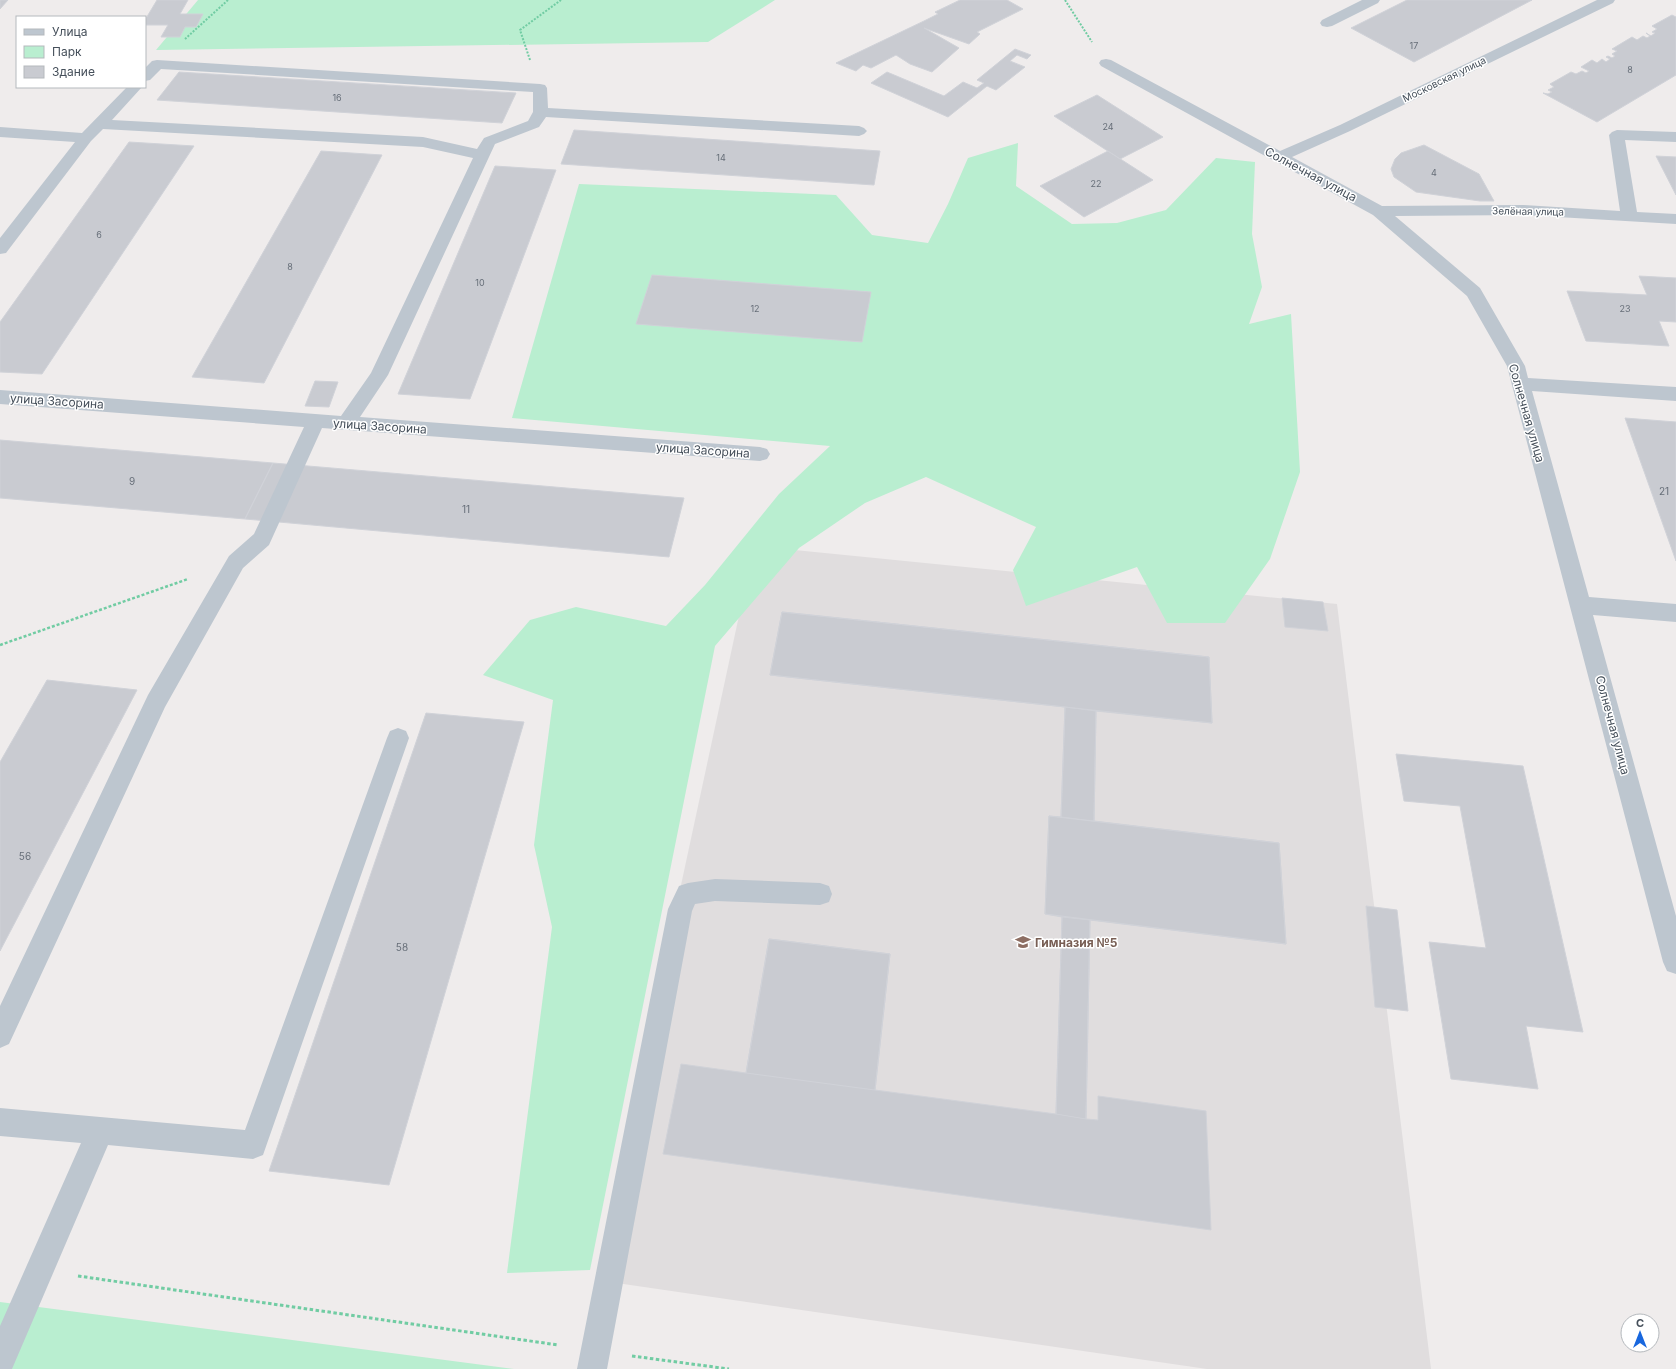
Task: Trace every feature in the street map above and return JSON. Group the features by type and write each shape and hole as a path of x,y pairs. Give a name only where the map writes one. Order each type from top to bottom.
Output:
{"street":[{"path":"1327,23 1373,0"},
{"name":"Московская улица","path":"1280,157 1344,128 1608,0"},
{"name":"Солнечная улица","path":"1106,63 1380,211 1474,292 1516,366 1676,962"},
{"path":"146,76 158,64 540,88 541,112 534,124 489,141 379,375 346,423"},
{"path":"0,250 86,138 134,88"},
{"path":"541,112 859,131"},
{"path":"99,124 423,142 483,155"},
{"path":"0,132 86,138"},
{"path":"1629,216 1618,135 1676,137"},
{"name":"Зелёная улица","path":"1380,211 1524,210 1676,219"},
{"path":"1521,384 1676,394"},
{"name":"улица Засорина","path":"0,397 760,454"},
{"path":"0,1035 156,702 236,562 262,539 316,421"},
{"path":"1580,605 1676,613"},
{"path":"0,1122 253,1145 398,738"},
{"path":"594,1360 680,909 688,894 715,890 820,894"},
{"path":"0,1361 100,1132"}],"path":[{"path":"158,64 228,0"},
{"path":"540,88 520,30 561,0"},
{"path":"1065,0 1106,63"},
{"path":"0,645 236,562"},
{"path":"39,1270 594,1360 729,1369"}],"shaded area":[{"name":"Гимназия №5","path":"754,546 1337,604 1431,1369 1207,1369 596,1280"}],"green space":[{"path":"198,0 775,0 708,42 156,50"},
{"path":"1018,143 1016,186 1072,224 1117,223 1166,210 1216,158 1255,162 1252,234 1262,287 1249,324 1291,314 1300,472 1270,559 1225,623 1167,623 1137,567 1026,606 1013,570 1036,527 926,477 865,503 799,548 715,646 590,1270 507,1273 552,927 534,845 553,700 483,675 530,620 576,607 666,626 705,585 779,494 830,446 512,418 579,184 836,195 872,235 928,243 948,204 968,158"},
{"path":"0,1302 514,1369 0,1369"}],"building":[{"path":"0,0 8,0 0,9"},
{"path":"157,0 188,0 180,14 203,14 196,27 185,27 180,37 161,37 168,25 146,25 146,18"},
{"path":"960,0 1007,0 1023,9 977,32 980,34 969,44 924,28 959,48 932,72 910,64 896,55 871,68 863,65 856,71 836,63 938,14 935,12"},
{"path":"1407,0 1532,0 1414,62 1351,28"},
{"path":"1672,15 1676,17 1676,75 1597,122 1543,93 1548,94 1552,92 1548,90 1554,87 1550,84 1571,72 1576,74 1582,71 1586,73 1589,71 1581,67 1592,60 1597,63 1602,59 1606,62 1610,59 1606,57 1608,56 1612,58 1615,56 1612,54 1617,51 1612,49 1632,37 1637,40 1643,36 1647,38 1650,36 1646,33 1651,36 1655,33 1652,32 1657,29 1652,26"},
{"path":"1015,49 1031,55 1027,59 1017,55 1010,61 1025,67 996,90 987,86 948,117 871,83 887,72 944,96 963,82 977,88 984,83 977,80"},
{"path":"179,72 516,93 502,123 157,100"},
{"path":"1097,95 1163,137 1120,159 1054,116"},
{"path":"574,130 880,151 874,185 561,164"},
{"path":"129,142 194,146 42,374 0,372 0,322"},
{"path":"1424,145 1479,174 1494,201 1480,201 1416,192 1394,177 1391,169 1395,159 1401,153"},
{"path":"321,151 382,155 264,383 192,377"},
{"path":"1108,151 1153,180 1084,217 1040,186"},
{"path":"1656,156 1676,157 1676,195"},
{"path":"495,166 556,170 470,399 398,394"},
{"path":"652,275 871,292 862,342 636,324"},
{"path":"1639,276 1676,278 1676,322 1659,321 1669,346 1586,341 1567,291 1647,295"},
{"path":"315,381 338,382 329,407 305,406"},
{"path":"1625,418 1676,422 1676,561"},
{"path":"0,440 273,463 245,519 0,498"},
{"path":"273,463 684,498 669,557 245,519"},
{"path":"1282,598 1323,602 1328,631 1285,627"},
{"path":"782,612 1209,657 1212,723 770,675"},
{"path":"782,612 1209,657 1212,723 1096,711 1094,821 1279,843 1286,944 1090,920 1086,1119 1098,1120 1098,1096 1206,1111 1211,1230 663,1154 681,1064 746,1073 769,939 890,954 875,1090 1056,1114 1062,917 1045,914 1049,816 1061,817 1065,707 770,675"},
{"path":"47,680 137,690 0,951 0,762"},
{"path":"1065,707 1096,711 1094,821 1061,817"},
{"path":"426,713 524,722 389,1185 269,1171"},
{"path":"1396,754 1523,766 1583,1032 1526,1026 1538,1089 1451,1079 1429,942 1486,948 1460,806 1404,801"},
{"path":"1049,816 1279,843 1286,944 1045,914"},
{"path":"1366,906 1397,910 1408,1011 1375,1007"},
{"path":"1062,917 1090,920 1086,1119 1056,1114"},
{"path":"769,939 890,954 875,1090 746,1073"}],"place":[{"name":"Гимназия №5","path":"1023,942"}]}
